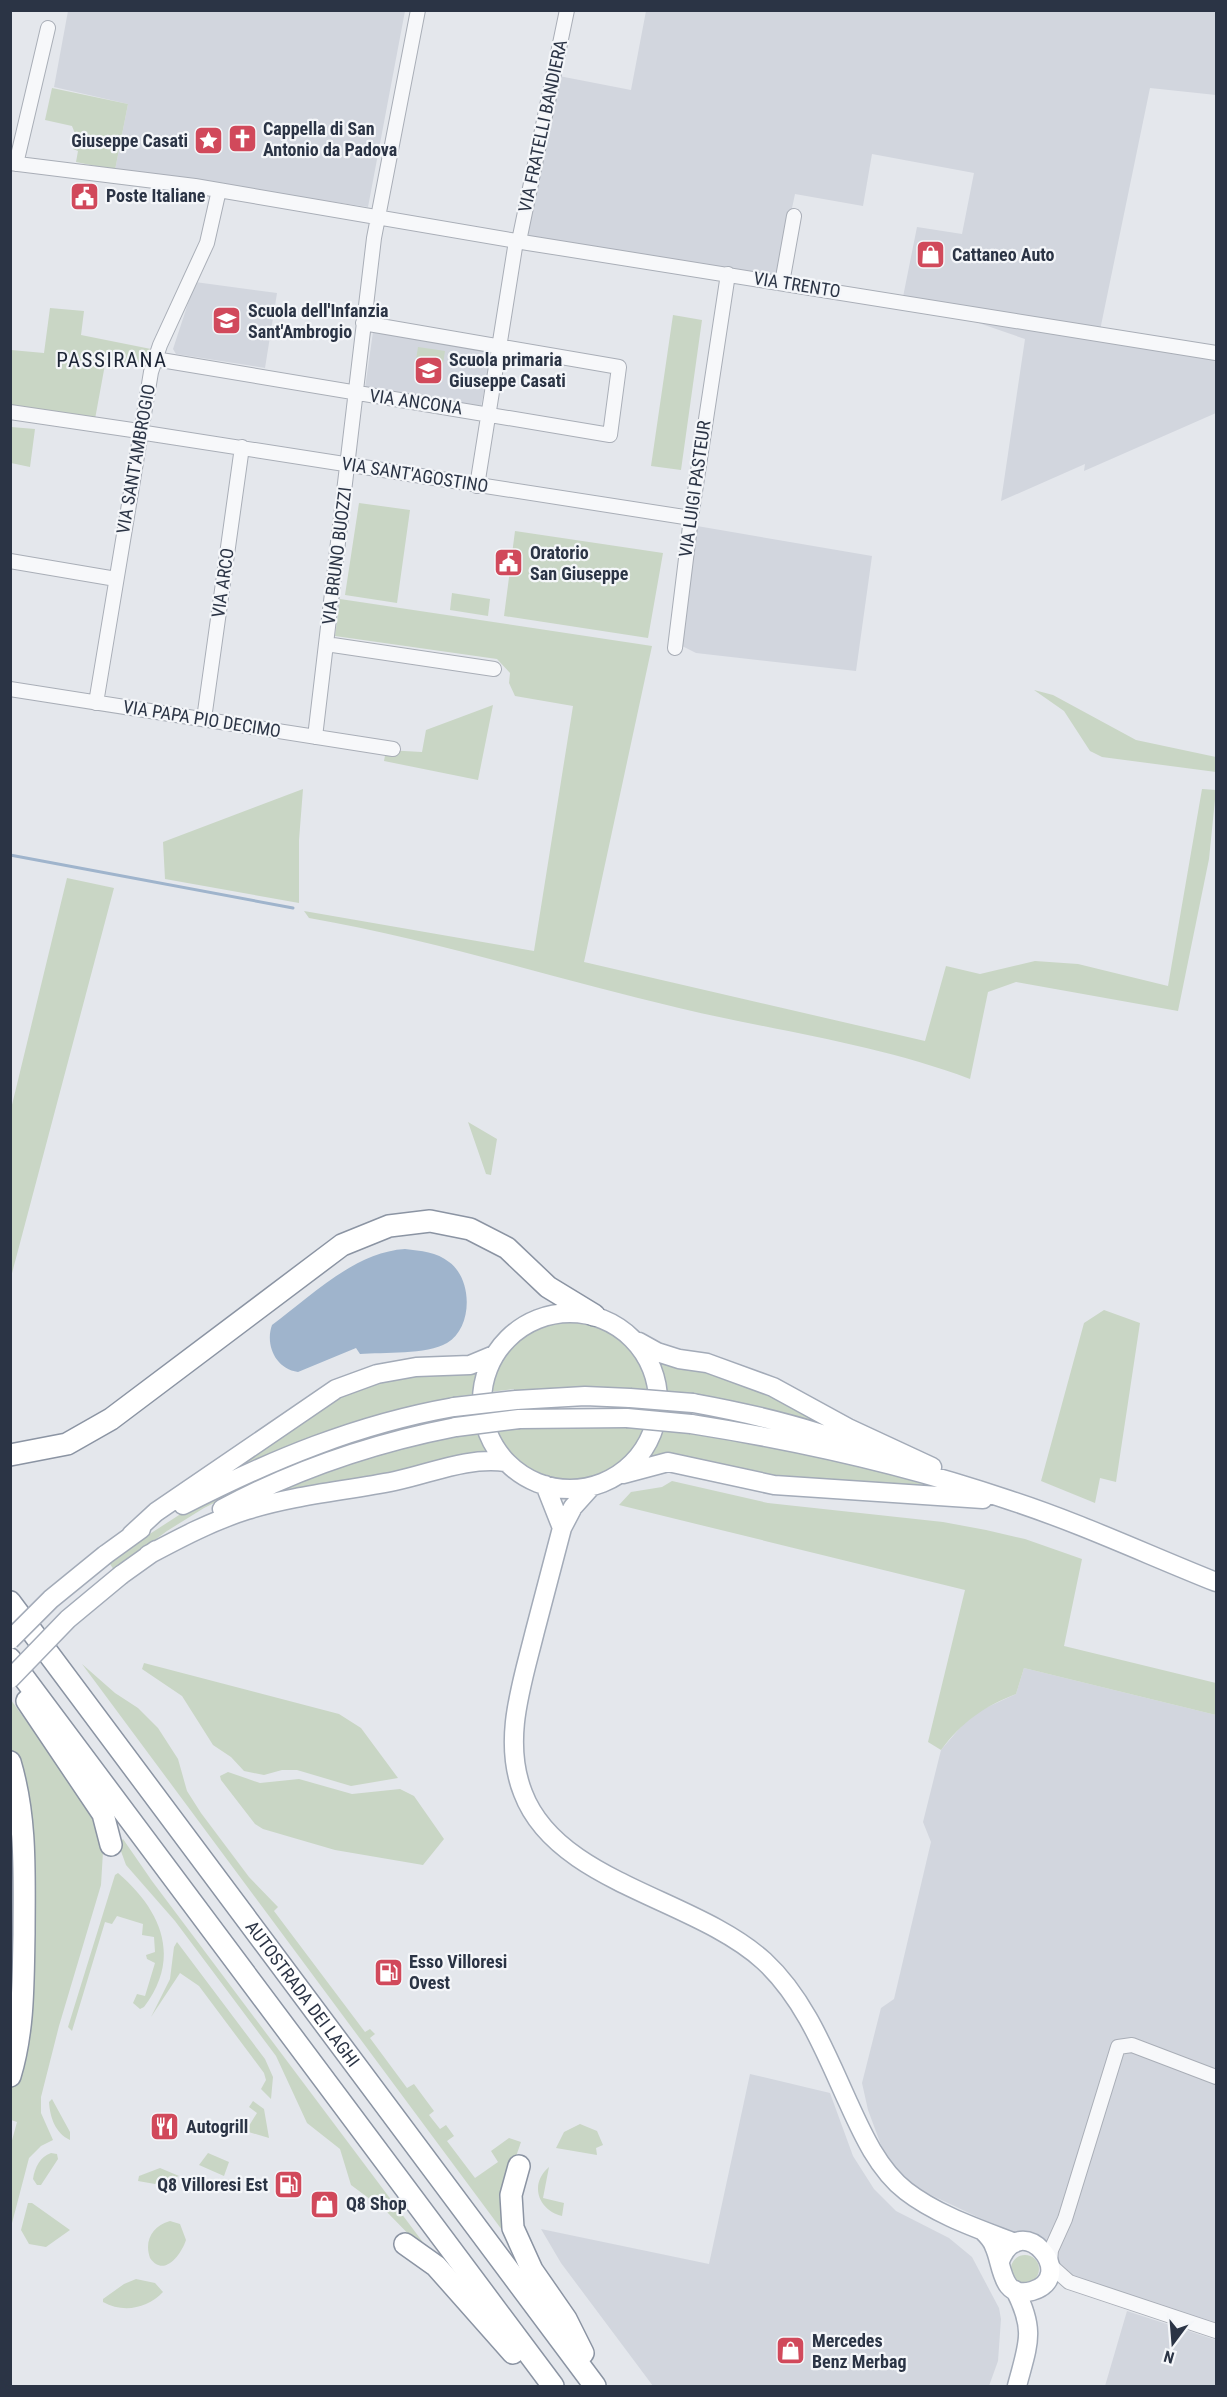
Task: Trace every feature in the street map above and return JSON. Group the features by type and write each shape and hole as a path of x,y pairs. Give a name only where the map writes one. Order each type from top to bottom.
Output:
{"highway":[{"path":"10,1455 67,1444 111,1419 342,1245 389,1226 430,1221 470,1229 507,1248 548,1287 594,1316"},
{"name":"AUTOSTRADA DEI LAGHI","path":"10,1602 596,2386"},
{"name":"AUTOSTRADA DEI LAGHI","path":"10,1659 553,2386"},
{"path":"10,1672 50,1739 103,1814 111,1845"},
{"path":"10,1762 23,1815 25,1848 21,2025 10,2076"},
{"path":"519,2166 510,2206 519,2247 566,2319 596,2386"},
{"path":"405,2244 436,2265 512,2353 553,2386"}],"main road":[{"path":"1011,1500 774,1485 668,1462 646,1466 591,1486 568,1489 545,1485 524,1476 506,1462 492,1443 483,1422 481,1399 484,1376 494,1355 508,1337 537,1319 571,1312 594,1316 615,1325 633,1339 657,1352 707,1364 773,1387 900,1454 1216,1582"},
{"path":"613,1478 646,1446 655,1425 658,1402 656,1379 647,1358 633,1339"},
{"path":"10,1640 51,1599 156,1512 336,1389 377,1374 416,1368 470,1365 494,1355"},
{"path":"131,1535 238,1477 327,1439 386,1421 454,1407 516,1400 585,1396 630,1398 693,1403 743,1412 840,1439 934,1477"},
{"path":"10,1678 68,1619 121,1575 196,1523 245,1497 306,1470 390,1442 456,1427 519,1419 627,1418 691,1424 784,1441 934,1477 1011,1500"},
{"path":"148,1555 214,1521 249,1509 310,1494 394,1481 466,1461 486,1459 506,1462"},
{"path":"545,1485 562,1528"},
{"path":"591,1486 573,1507 562,1528 517,1701 514,1726 516,1768 522,1792 534,1816 557,1844 593,1868 696,1916 727,1934 765,1962 786,1986 806,2015 859,2126 890,2176 924,2203 983,2231 1045,2251 1050,2264 1028,2314 1028,2340 1017,2386"},
{"path":"983,2231 994,2244 1000,2261 1002,2278 1015,2290 1028,2314"},
{"path":"1000,2261 1008,2248 1024,2243"},
{"path":"1015,2290 1031,2291 1041,2286"}],"street":[{"name":"VIA BRUNO BUOZZI","path":"315,737 377,217 418,10"},
{"name":"VIA FRATELLI BANDIERA","path":"477,486 518,241 567,10"},
{"path":"13,164 48,28"},
{"name":"VIA TRENTO","path":"13,164 219,190 518,241 1216,353"},
{"name":"VIA SANT'AMBROGIO","path":"96,703 139,431 155,359 207,243 219,190"},
{"path":"782,283 794,216"},
{"name":"VIA LUIGI PASTEUR","path":"675,648 691,518 728,274"},
{"path":"363,323 501,346"},
{"name":"VIA ANCONA","path":"155,359 610,435 619,367 501,346"},
{"name":"VIA SANT'AGOSTINO","path":"10,412 691,518"},
{"name":"VIA ARCO","path":"204,719 242,447"},
{"path":"10,561 116,579"},
{"name":"VIA BRUNO BUOZZI","path":"326,644 494,669"},
{"name":"VIA PAPA PIO DECIMO","path":"10,689 393,748"},
{"path":"1069,2282 1050,2264 1051,2250 1060,2231 1114,2052 1121,2045 1132,2045 1216,2077"},
{"path":"1024,2243 1060,2231"},
{"path":"1041,2286 1055,2281 1069,2282 1216,2331"}],"shaded area":[{"path":"68,11 405,11 368,207 115,170 128,104 54,87"},
{"path":"646,11 1216,11 1216,95 1150,88 1098,340 1216,359 1216,413 1084,471 1085,464 1001,501 1025,339 903,297 917,227 962,234 974,173 872,154 863,206 795,194 777,278 526,236 559,76 631,90"},
{"name":"Scuola dell'Infanzia Sant'Ambrogio","path":"195,282 277,293 265,368 176,354 173,349"},
{"name":"Scuola primaria Giuseppe Casati","path":"373,332 492,352 481,406 365,388"},
{"path":"697,526 872,556 856,671 696,653 682,646"},
{"path":"1024,1668 1216,1715 1216,2325 1065,2275 1022,2238 916,2188 892,2164 881,2145 868,2110 862,2083 881,2008 894,1999 931,1842 923,1822 941,1750 965,1722 979,1711 1016,1694"},
{"path":"750,2074 830,2093 853,2156 874,2189 896,2211 949,2238 972,2257 999,2308 1001,2319 998,2361 989,2386 653,2386 561,2263 541,2229 709,2264"},
{"path":"1127,2311 1216,2340 1216,2386 1105,2386"}],"green space":[{"path":"52,88 128,104 115,170 76,162 78,151 73,149 76,136 72,126 45,120"},
{"path":"50,308 84,311 81,335 151,349 147,367 106,359 95,419 11,407 11,350 44,353"},
{"path":"673,315 702,320 681,470 651,466"},
{"path":"418,347 445,351 443,364 416,360"},
{"path":"11,427 35,429 30,467 11,463"},
{"path":"359,503 410,510 397,603 345,595"},
{"path":"515,531 663,553 648,638 504,616"},
{"path":"452,593 490,599 488,616 450,610"},
{"path":"340,599 652,646 584,962 925,1041 946,966 980,974 1035,961 1078,964 1168,986 1202,789 1216,790 1209,859 1178,1011 1016,982 988,992 970,1079 863,1047 679,1008 449,948 309,918 304,911 534,951 573,706 515,696 509,683 510,673 497,659 335,636"},
{"path":"1034,690 1053,695 1136,740 1216,757 1216,772 1102,757 1090,751 1064,711"},
{"path":"493,705 478,780 384,761 386,750 422,752 426,730"},
{"path":"303,789 299,840 299,903 165,879 163,842"},
{"path":"67,878 114,888 11,1277 11,1109"},
{"path":"468,1122 497,1139 491,1175 486,1174"},
{"path":"1104,1310 1140,1323 1116,1482 1100,1478 1095,1503 1041,1481 1084,1323"},
{"path":"576,1321 604,1330 626,1344 643,1365 652,1393 515,1393 514,1389 490,1392 502,1361 519,1340 543,1327"},
{"path":"656,1360 753,1384 837,1432 666,1395 663,1375"},
{"path":"481,1368 476,1394 453,1397 453,1400 337,1430 254,1461 227,1474 345,1393 384,1379"},
{"path":"453,1413 452,1422 242,1489 204,1508 167,1531 114,1570 110,1564 128,1548 193,1506 340,1441"},
{"path":"648,1427 635,1450 617,1467 596,1477 572,1482 548,1479 526,1470 507,1454 493,1431 519,1428"},
{"path":"662,1428 793,1446 940,1489 825,1484 649,1459"},
{"path":"481,1433 491,1452 252,1502 268,1490 388,1447"},
{"path":"672,1481 768,1503 943,1522 986,1530 1025,1539 1082,1559 1064,1646 1216,1683 1216,1715 1024,1668 1016,1694 993,1704 974,1716 941,1750 928,1742 965,1590 619,1505 631,1492 662,1487"},
{"path":"144,1663 339,1714 361,1728 398,1778 351,1786 297,1770 282,1770 264,1775 244,1771 231,1757 213,1745 182,1696 142,1669"},
{"path":"82,1664 115,1693 138,1708 158,1728 178,1759 187,1791 201,1813 249,1877 278,1907 274,1911 365,2032 370,2029 375,2034 370,2038 407,2088 414,2084 434,2111 429,2115 440,2129 446,2125 454,2136 447,2141 475,2178 498,2162 491,2151 509,2138 521,2142 504,2191 502,2230"},
{"path":"11,1700 64,1773 104,1835 101,1885 59,2026 41,2097 41,2113 53,2140 41,2146 29,2158 11,2227 11,2144 17,2122 11,2120 11,2089 19,2065 15,1759 11,1748"},
{"path":"228,1772 260,1783 299,1779 352,1794 400,1789 414,1796 444,1839 423,1865 335,1850 263,1829 255,1824 221,1780 220,1776"},
{"path":"123,1839 425,2245 421,2247 386,2211 351,2185 340,2149 307,2123 276,2056 175,1921 126,1865 118,1843"},
{"path":"118,1873 133,1887 155,1918 164,1952 162,1970 156,1988 144,2007 140,2009 133,2003 137,1994 145,1996 155,1963 147,1959 146,1955 155,1952 154,1937 142,1935 143,1924 117,1916 112,1924 105,1922 72,2031 68,2027 115,1875"},
{"path":"177,1942 265,2059 273,2077 271,2099 261,2089 266,2080 264,2073 199,1986 180,1973 151,2017 170,1979 174,1947"},
{"path":"52,2099 70,2132 70,2140 54,2124 49,2102"},
{"path":"253,2101 264,2109 269,2138 242,2130 247,2129 257,2113 249,2107"},
{"path":"580,2124 597,2131 603,2145 596,2148 597,2155 556,2148 564,2132"},
{"path":"51,2153 57,2154 58,2159 41,2185 37,2185 33,2179 37,2167 44,2157"},
{"path":"208,2153 229,2162 224,2176 199,2165"},
{"path":"549,2167 543,2198 564,2203 562,2216 547,2208 539,2196 539,2181"},
{"path":"160,2168 179,2176 155,2184 138,2181 139,2176"},
{"path":"28,2203 32,2203 70,2230 46,2247 29,2244 21,2230"},
{"path":"170,2221 180,2224 186,2240 176,2258 161,2266 155,2264 150,2258 149,2240 158,2226"},
{"path":"1025,2255 1035,2259 1039,2269 1035,2279 1025,2283 1015,2279 1011,2269 1015,2259"},
{"path":"136,2279 155,2283 163,2292 150,2302 134,2308 119,2307 103,2302 103,2299 124,2284"}],"water":[{"path":"405,1249 439,1256 457,1270 466,1291 467,1303 462,1326 456,1336 447,1343 428,1350 360,1354 356,1348 298,1372 290,1370 278,1361 271,1347 272,1325 334,1277 351,1267 387,1252"}],"waterway":[{"path":"10,855 293,908"}],"place":[{"name":"Cappella di San Antonio da Padova","path":"242,139"},
{"name":"Giuseppe Casati","path":"209,141"},
{"name":"Poste Italiane","path":"85,196"},
{"name":"Cattaneo Auto","path":"931,255"},
{"name":"Scuola dell'Infanzia Sant'Ambrogio","path":"227,321"},
{"name":"Scuola primaria Giuseppe Casati","path":"428,370"},
{"name":"Oratorio San Giuseppe","path":"509,563"},
{"name":"Esso Villoresi Ovest","path":"388,1972"},
{"name":"Autogrill","path":"165,2127"},
{"name":"Q8 Villoresi Est","path":"289,2185"},
{"name":"Q8 Shop","path":"325,2204"},
{"name":"Mercedes Benz Merbag","path":"791,2351"}],"district":[{"name":"PASSIRANA","path":"112,360"}]}
